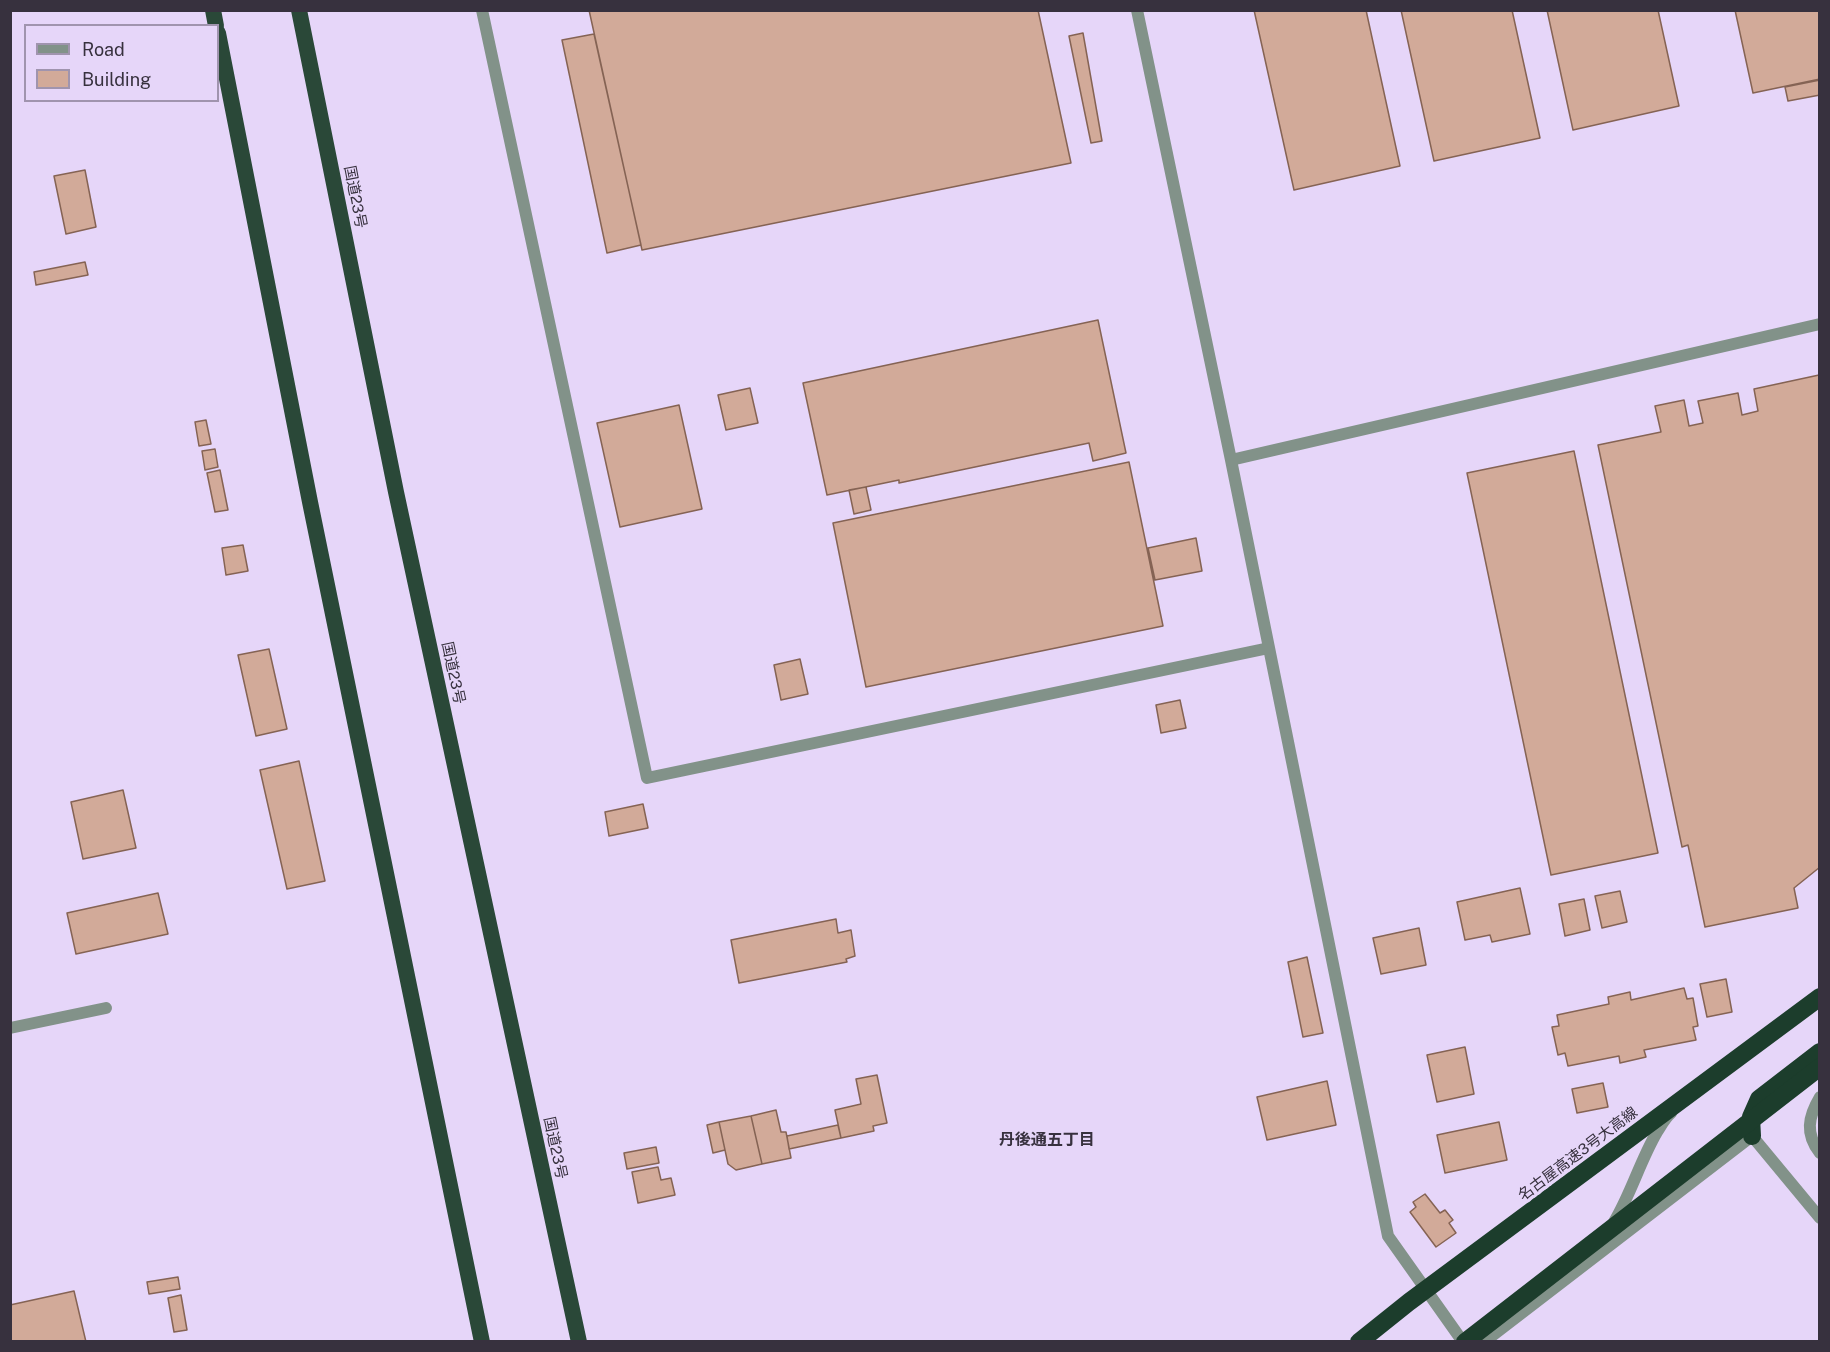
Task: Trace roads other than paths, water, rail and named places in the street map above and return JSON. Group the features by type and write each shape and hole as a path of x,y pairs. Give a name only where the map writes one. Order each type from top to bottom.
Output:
{"highway":[{"name":"国道23号","path":"299,10 396,492 579,1341"},
{"path":"219,38 310,502 482,1341"},
{"name":"名古屋高速3号大高線","path":"1359,1341 1820,997"},
{"path":"1752,1136 1751,1117 1759,1099 1820,1052"},
{"path":"1464,1341 1820,1066"}],"street":[{"path":"482,10 647,778 1269,648"},
{"path":"1137,10 1231,460 1388,1236 1464,1341"},
{"path":"1231,460 1820,324"},
{"path":"1567,1278 1607,1234 1625,1205 1652,1141 1666,1117 1687,1097 1820,997"},
{"path":"10,1028 106,1008"},
{"path":"1820,1097 1811,1112 1808,1129 1820,1153"},
{"path":"1484,1341 1752,1136 1820,1218"}],"district":[{"name":"丹後通五丁目","path":"1047,1140"}]}
